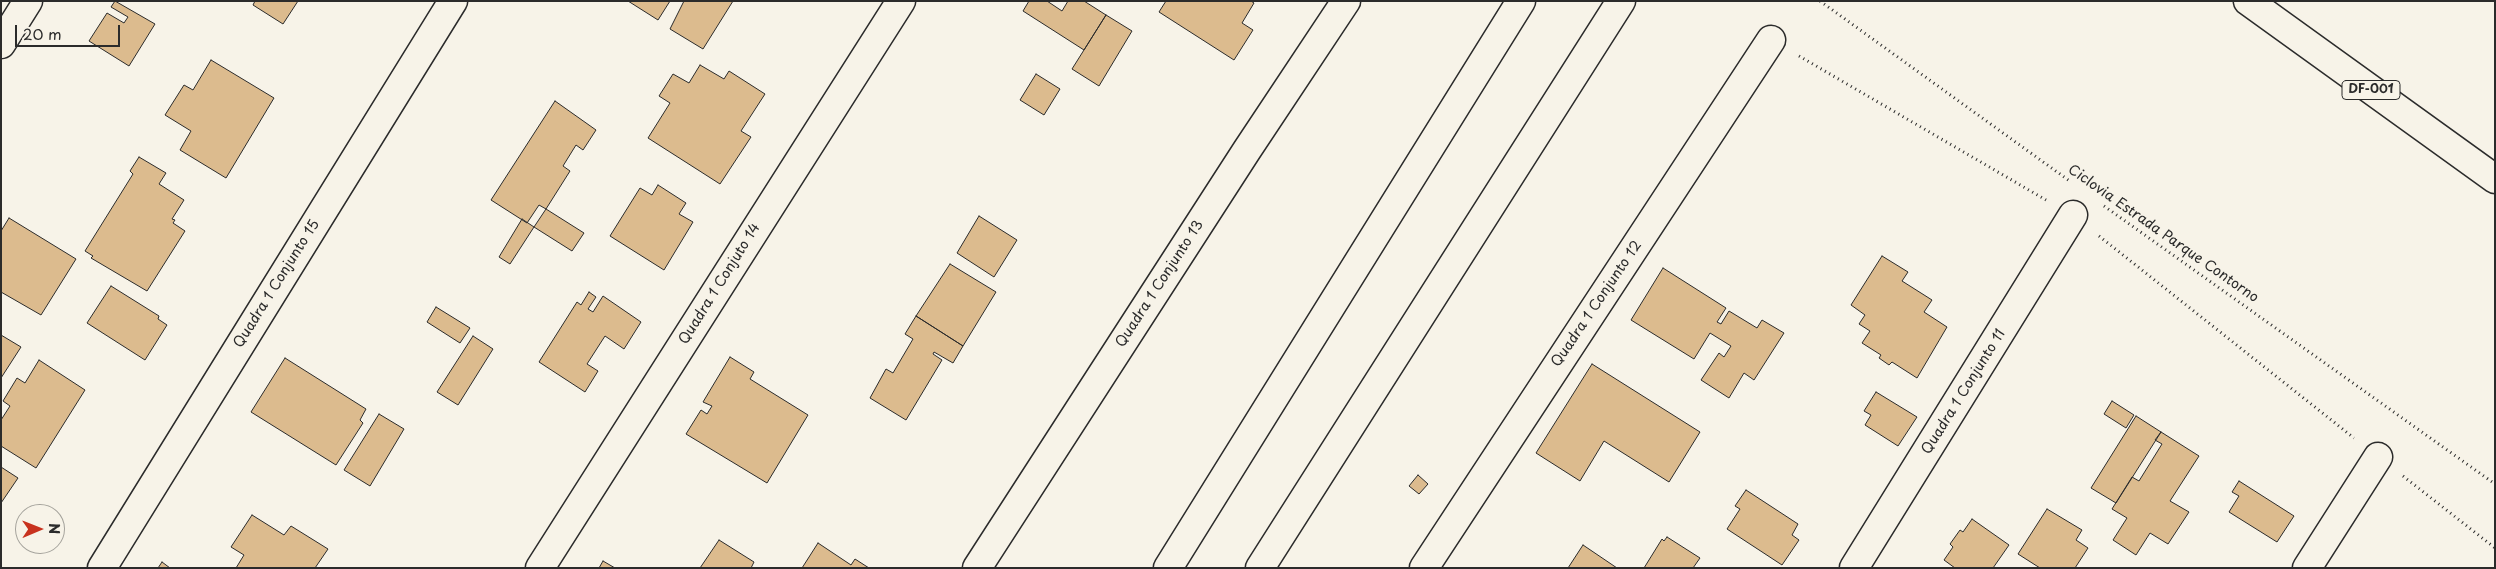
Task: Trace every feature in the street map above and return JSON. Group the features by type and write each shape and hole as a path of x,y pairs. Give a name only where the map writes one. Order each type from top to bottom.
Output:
{"street":[{"path":"1,44 28,1"},
{"name":"Quadra 1 Conjunto 15","path":"102,568 453,1"},
{"name":"Quadra 1 Conjuto 14","path":"540,568 901,1"},
{"name":"Quadra 1 Conjunto 13","path":"977,568 1241,158 1346,1"},
{"path":"1168,568 1521,1"},
{"path":"1260,568 1621,1"},
{"name":"DF-001","path":"2248,1 2495,179"},
{"name":"Quadra 1 Conjunto 12","path":"1424,568 1772,40"},
{"name":"Quadra 1 Conjunto 11","path":"1854,568 2073,215"},
{"path":"2307,568 2378,457"}],"path":[{"name":"Ciclovia Estrada Parque Contorno","path":"1820,1 2079,188"},
{"path":"1772,40 2073,215 2495,548"},
{"name":"Ciclovia Estrada Parque Contorno","path":"2096,200 2495,484"}],"building":[{"path":"115,1 155,24 129,66 89,41 107,13 124,23 128,17 111,7"},
{"path":"255,1 298,1 283,24 253,5"},
{"path":"628,1 670,1 658,20"},
{"path":"684,1 733,1 703,49 670,29"},
{"path":"1029,1 1047,1 1062,11 1068,1 1084,1 1106,15 1084,50 1023,11"},
{"path":"1166,1 1251,1 1254,3 1242,23 1253,30 1234,60 1159,12"},
{"path":"1106,15 1132,31 1099,86 1072,69"},
{"path":"211,60 274,98 226,178 180,150 191,131 165,115 184,85 193,90"},
{"path":"700,65 724,79 729,71 765,94 741,131 751,137 720,184 648,138 670,103 659,96 673,74 689,83"},
{"path":"1036,74 1060,89 1044,115 1020,100"},
{"path":"555,101 596,130 583,150 576,145 563,166 570,171 546,209 539,205 527,223 491,200"},
{"path":"139,157 166,173 159,184 184,200 172,219 175,220 173,223 185,231 147,291 91,258 93,256 85,251 133,174 130,171"},
{"path":"658,185 686,203 679,214 693,222 664,270 610,236 640,188 652,195"},
{"path":"546,209 584,233 572,251 534,227"},
{"path":"979,216 1017,240 994,277 957,253"},
{"path":"9,218 76,259 41,315 1,292 1,231"},
{"path":"522,219 534,227 510,264 499,257"},
{"path":"1882,256 1908,272 1902,281 1932,300 1924,312 1947,327 1917,378 1892,362 1889,365 1879,358 1881,355 1862,343 1870,331 1859,324 1865,315 1851,305"},
{"path":"950,264 996,292 963,346 916,316"},
{"path":"1663,268 1726,308 1717,322 1721,324 1729,311 1757,328 1762,320 1784,333 1754,380 1744,373 1729,398 1701,380 1719,353 1724,357 1731,346 1710,333 1694,359 1631,320"},
{"path":"111,286 159,316 158,319 167,325 145,360 87,323"},
{"path":"589,292 596,297 588,309 593,312 603,296 641,322 624,349 605,336 587,364 598,371 585,392 539,362 577,302 581,305"},
{"path":"436,307 470,328 460,343 427,322"},
{"path":"916,316 963,346 953,363 934,352 933,354 942,360 906,420 870,398 886,369 893,373 913,339 905,334"},
{"path":"1,335 21,347 1,378"},
{"path":"473,336 493,349 458,405 437,392"},
{"path":"730,357 754,372 750,379 808,415 767,483 686,434 701,410 707,414 712,406 703,402"},
{"path":"285,358 366,409 360,420 363,423 336,465 251,412"},
{"path":"39,360 85,390 36,468 1,446 1,420 10,406 3,401 17,378 25,383"},
{"path":"1592,364 1700,432 1669,482 1604,441 1580,481 1536,453"},
{"path":"1876,392 1917,417 1898,446 1865,425 1871,415 1864,411"},
{"path":"2112,401 2134,415 2126,428 2104,414"},
{"path":"379,414 404,429 370,486 344,470"},
{"path":"2136,416 2161,432 2116,503 2091,488"},
{"path":"2161,432 2199,456 2170,501 2189,512 2168,544 2150,533 2136,555 2113,540 2127,518 2112,509 2132,477 2139,481 2162,444 2155,440"},
{"path":"1,467 18,478 1,503"},
{"path":"1418,475 1428,484 1419,494 1409,486"},
{"path":"2239,481 2294,516 2277,542 2229,512 2239,496 2232,492"},
{"path":"1746,490 1798,524 1792,535 1799,540 1782,565 1727,529 1740,509 1735,506"},
{"path":"2047,509 2082,530 2076,540 2088,548 2075,568 2040,568 2018,554"},
{"path":"252,515 284,535 291,526 328,549 315,568 236,568 244,555 231,547"},
{"path":"1972,519 2009,545 1993,568 1955,568 1944,560 1953,547 1950,544 1960,530 1963,532"},
{"path":"1667,537 1700,558 1693,568 1644,568 1662,539 1664,541"},
{"path":"719,540 754,562 751,568 700,568"},
{"path":"818,543 851,565 855,559 869,568 802,568"},
{"path":"1583,545 1617,568 1568,568"},
{"path":"603,561 615,568 599,568"},
{"path":"162,562 170,568 158,568"}]}
